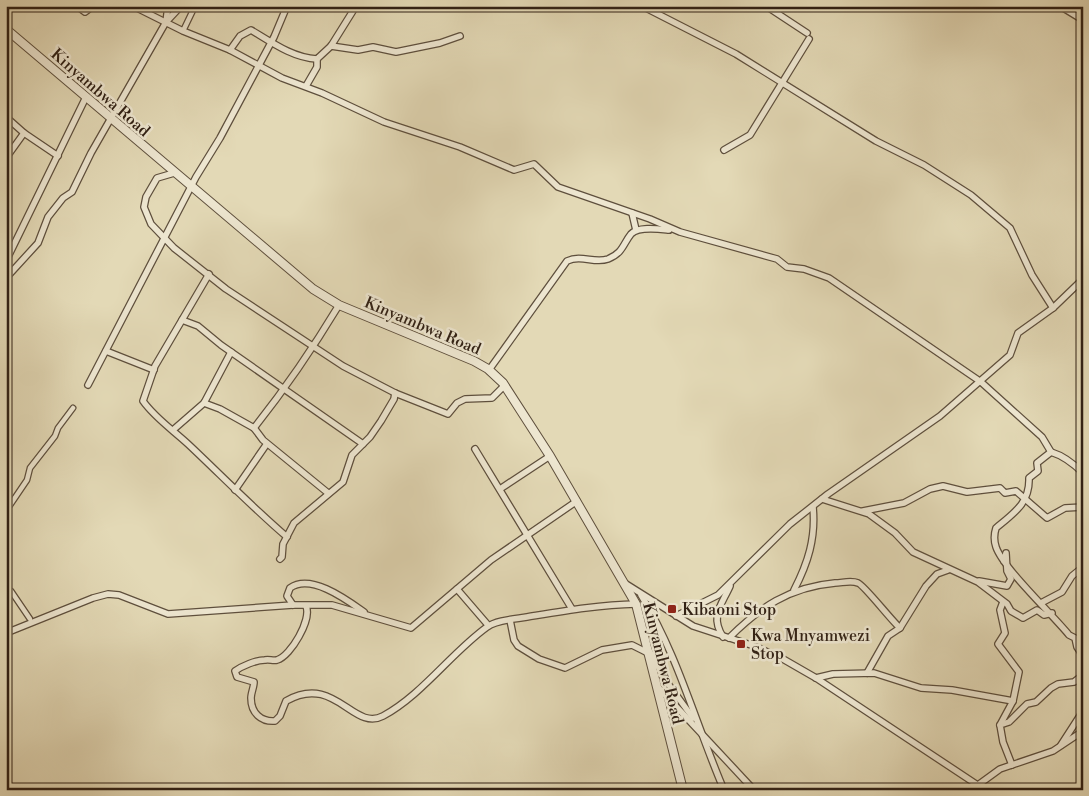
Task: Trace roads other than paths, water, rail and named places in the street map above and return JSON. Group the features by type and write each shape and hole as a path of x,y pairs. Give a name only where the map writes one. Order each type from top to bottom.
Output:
{"street":[{"path":"77,6 85,12 93,6"},
{"path":"133,6 183,31 230,50 259,66 384,122 460,147 514,170 534,164 558,187 676,230 778,259 787,267 804,269 829,278 981,382 1042,436 1051,452 1061,455 1083,473"},
{"path":"166,22 168,6"},
{"path":"6,278 38,243 48,216 63,198 72,192 110,119 166,22 181,6"},
{"path":"183,31 195,6"},
{"path":"88,385 139,284 272,42 286,6"},
{"path":"230,50 240,36 250,30 307,59 317,59 331,46 356,6"},
{"path":"642,6 736,54 876,141 945,177 1010,228 1032,275 1053,308"},
{"path":"724,150 750,134 782,83 808,36 766,6"},
{"path":"1060,6 1083,20"},
{"name":"Kinyambwa Road","path":"6,29 306,283 339,305 474,361 489,370 504,385 550,456 636,604 683,790"},
{"path":"331,46 358,50 373,47 396,52 432,45 460,36"},
{"path":"306,86 317,67 317,59"},
{"path":"6,261 86,97"},
{"path":"6,117 24,133 58,156"},
{"path":"6,158 24,133"},
{"path":"174,173 157,178 146,198 144,207 151,224 164,239 226,289 343,366 395,393 448,414 457,403 465,399 492,398 504,385"},
{"path":"632,213 636,230"},
{"path":"489,370 567,262 576,257 606,260 626,245 631,234 636,230 676,230"},
{"path":"209,274 154,370 143,401 151,413 173,430 287,537"},
{"path":"676,616 709,601 731,584 779,534 822,499 926,426 981,382 1010,355 1018,333 1053,308 1081,281 1083,284"},
{"path":"254,428 285,390 315,346 339,305"},
{"path":"182,320 198,326 231,352 363,444"},
{"path":"106,351 154,370"},
{"path":"173,430 204,403 231,352"},
{"path":"280,560 282,557 282,544 294,523 343,482 352,455 381,421 394,399 395,393"},
{"path":"204,403 220,409 254,428 263,440 328,493"},
{"path":"6,511 27,480 30,468 55,436 58,428 73,408"},
{"path":"235,490 266,445"},
{"path":"475,449 572,609"},
{"path":"1005,563 996,547 995,530 1027,499 1029,478 1038,471 1037,464 1051,452"},
{"path":"500,490 550,456"},
{"path":"863,511 904,503 930,489 943,486 967,492 990,488 1000,488 1005,493 1016,491 1047,518 1062,508 1083,507"},
{"path":"822,499 863,511 895,534 913,552 948,570 972,579 1007,586 1011,579 1007,571 1006,553 1002,564 1005,563 1041,603 1052,613 1069,635 1076,638 1077,648 1083,656"},
{"path":"6,633 93,598 108,594 133,599 168,614 293,605 332,605 411,628 490,560 527,533 577,501"},
{"path":"794,590 810,552 814,521 813,507"},
{"path":"1041,603 1062,592 1072,576 1083,567"},
{"path":"867,673 888,636 900,628 930,581 937,574 948,570"},
{"path":"972,579 1023,618 1037,610 1044,615 1052,613"},
{"path":"726,638 770,602 794,590 829,583 859,583 900,628"},
{"path":"293,605 287,596 290,588 299,584 310,585 334,591 368,615"},
{"path":"626,584 694,626 768,652 816,678 983,788 996,771 1044,755 1083,731"},
{"path":"726,638 717,626 717,614 731,584"},
{"path":"6,589 10,591 30,619"},
{"path":"457,589 488,625"},
{"path":"640,593 654,617 724,790"},
{"path":"1003,602 1000,610 1005,633 998,644 1019,672 1012,701 1000,725 1003,742 1012,765"},
{"path":"306,606 308,616 306,622 290,652 278,660 260,660 235,670 237,677 254,682 251,698 258,717 275,721 280,716 286,701 315,692 331,696 342,706 368,718 383,716 410,696 488,625 596,605 636,604"},
{"path":"510,620 514,640 518,646 560,667 574,665 602,650 632,644 647,650 700,731"},
{"path":"816,678 833,674 867,673 885,675 921,688 952,690 1012,701"},
{"path":"1000,725 1008,722 1027,704 1036,702 1051,688 1058,684 1074,682 1083,675"},
{"path":"656,685 754,790"},
{"path":"1060,746 1083,711"}],"place":[{"name":"Kibaoni Stop","path":"672,609"},
{"name":"Kwa Mnyamwezi Stop","path":"741,644"}]}
